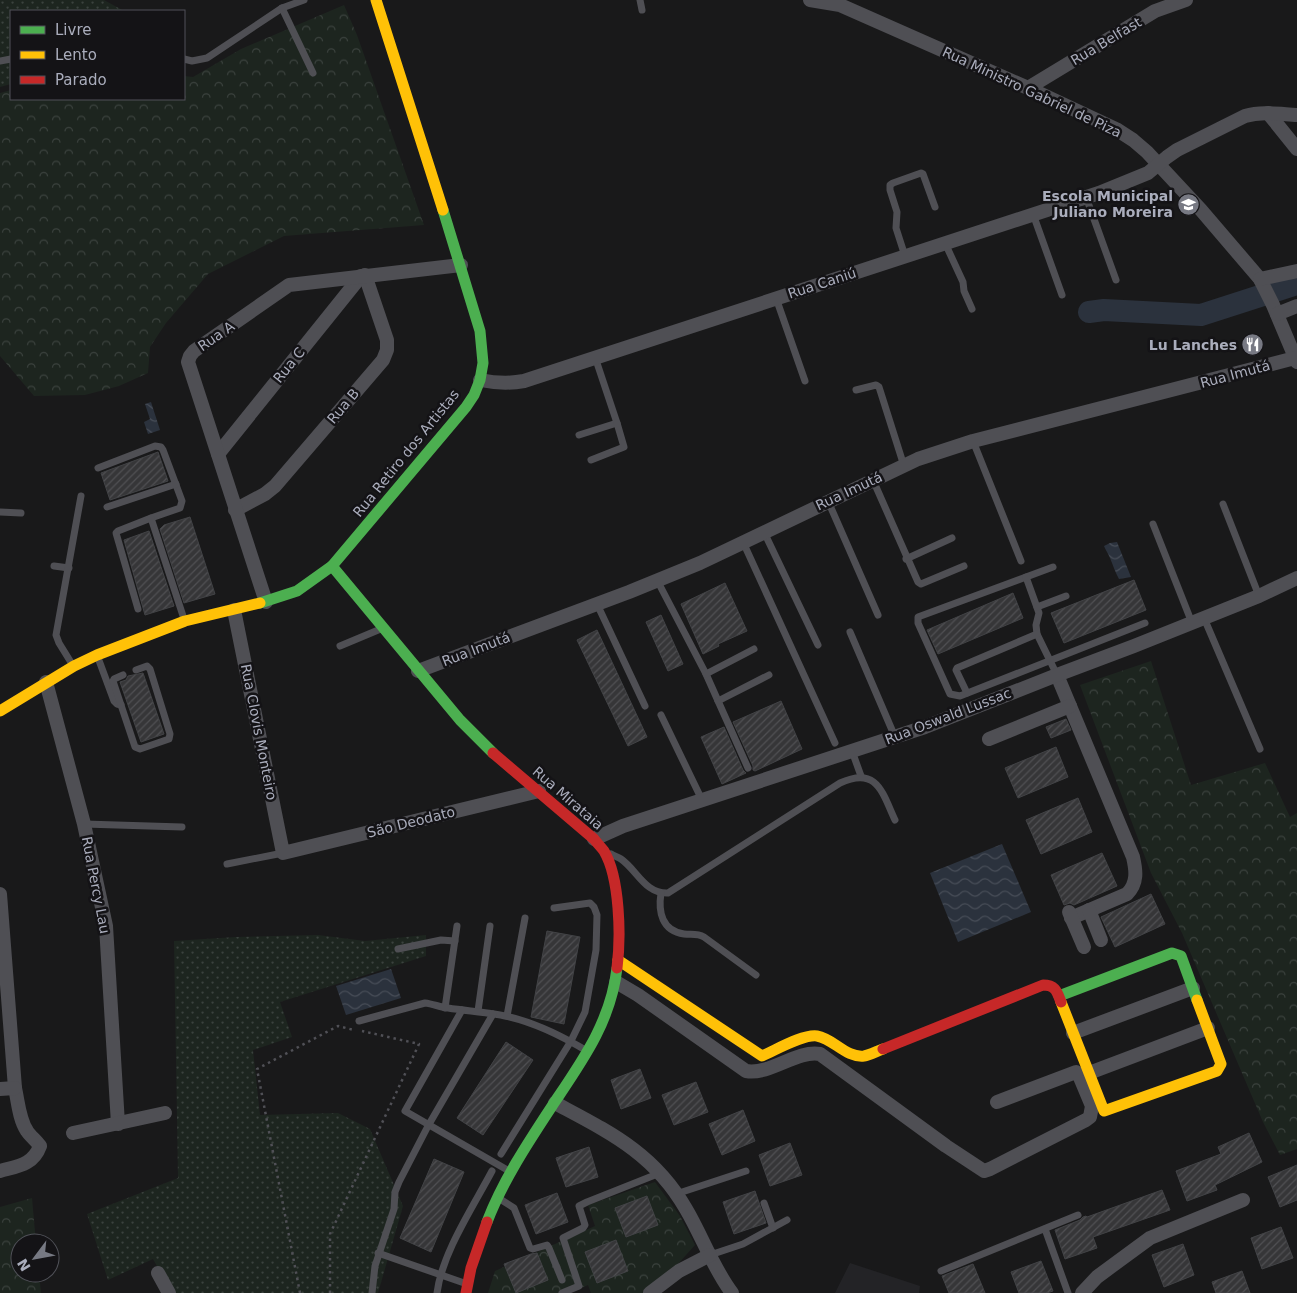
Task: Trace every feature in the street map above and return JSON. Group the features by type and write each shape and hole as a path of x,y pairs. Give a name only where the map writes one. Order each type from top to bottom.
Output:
{"street":[{"name":"Rua Retiro dos Artistas","path":"0,711 46,682 97,655 185,621 266,602 297,591 313,581 332,566 466,408 474,394 480,380 483,363 480,331 461,265 376,0"},
{"name":"Rua Ministro Gabriel de Piza","path":"810,0 834,2 1116,129 1147,152 1201,210 1262,282 1296,360"},
{"name":"Rua Belfast","path":"1028,88 1155,11 1186,0"},
{"name":"Rua Caniú","path":"480,380 496,383 524,381 1086,197 1137,178 1159,165 1178,150 1245,116 1256,113 1268,113 1297,116"},
{"path":"1268,113 1297,149"},
{"name":"Rua A","path":"266,602 188,362 190,356 194,350 289,285 461,265"},
{"path":"1262,282 1297,271"},
{"name":"Rua C","path":"218,454 363,275"},
{"name":"Rua B","path":"236,510 265,494 275,486 382,360 387,350 387,340 363,275"},
{"path":"1275,309 1297,306"},
{"name":"Rua Imutá","path":"418,671 700,563 918,459 973,441 1296,360"},
{"name":"Rua Mirataia","path":"332,566 460,720 490,750 594,839 603,850 611,871 617,899 618,960 616,982 608,1014 574,1078 555,1103 497,1198 481,1234 467,1289"},
{"name":"Rua Oswald Lussac","path":"594,839 624,826 925,727 1057,674 1198,621 1297,578"},
{"name":"Rua Clovis Monteiro","path":"234,610 283,854"},
{"path":"1057,674 1133,857 1136,872 1133,888 1128,894 1089,910 1070,915 1084,947"},
{"name":"Rua Percy Lau","path":"46,682 84,824 106,926 118,1124"},
{"path":"989,739 1070,706"},
{"name":"São Deodato","path":"283,854 539,791"},
{"path":"0,894 15,1088 26,1131 36,1139 40,1146 36,1156 27,1163 0,1171"},
{"path":"1089,910 1101,940"},
{"path":"618,960 762,1056 809,1036 817,1035 826,1038 853,1055 865,1056 1043,985 1053,986 1059,996 1105,1111 1217,1071 1221,1064 1181,956 1176,953 1059,996"},
{"path":"616,982 638,995 746,1071 757,1071 810,1054 820,1054 946,1146 984,1171 1086,1120 1090,1117 1092,1106 1076,1072 997,1102"},
{"path":"1073,1033 1193,988"},
{"path":"1089,1073 1208,1028"},
{"path":"0,1089 15,1088"},
{"path":"555,1103 613,1133 643,1156 661,1173 686,1207 732,1293"},
{"path":"73,1133 165,1113"},
{"path":"1082,1293 1097,1277 1150,1238 1244,1200"},
{"path":"650,1293 679,1271 710,1255"},
{"path":"158,1273 168,1293"}],"lane":[{"path":"185,59 192,61 207,58 282,8 304,0"},
{"path":"640,0 642,10"},
{"path":"282,8 313,73"},
{"path":"905,256 896,228 897,212 890,185 921,173 924,174 935,207"},
{"path":"1086,197 1116,280"},
{"path":"1033,213 1062,295"},
{"path":"945,243 961,277 964,291 972,309"},
{"path":"776,298 805,381"},
{"path":"591,460 624,447 595,357"},
{"path":"856,390 873,384 879,387 904,466"},
{"path":"579,435 617,422"},
{"path":"973,441 1021,561"},
{"path":"98,468 155,446 161,447 182,501 180,508 116,533 138,609"},
{"path":"873,480 906,559 918,582 921,584 964,566"},
{"path":"107,507 176,484"},
{"path":"74,666 54,635 69,568 81,496"},
{"path":"828,501 878,615"},
{"path":"1223,504 1259,596"},
{"path":"0,512 21,513"},
{"path":"151,518 185,621"},
{"path":"1153,524 1260,749"},
{"path":"764,532 818,646"},
{"path":"906,559 952,538"},
{"path":"744,542 834,743"},
{"path":"54,566 69,568"},
{"path":"1053,567 918,617 918,623 950,694 955,696 967,693 1145,622"},
{"path":"1026,577 1037,607 1036,629 1057,674"},
{"path":"657,580 706,674 748,768"},
{"path":"1037,607 1066,596"},
{"path":"597,604 645,706"},
{"path":"340,646 383,628"},
{"path":"850,632 895,737"},
{"path":"967,693 956,670 957,668 1038,634"},
{"path":"706,674 754,648"},
{"path":"97,655 114,701 121,705"},
{"path":"123,675 114,679 114,681 137,749 169,739 170,734 150,668 147,666 136,670"},
{"path":"1030,669 1034,684"},
{"path":"718,700 769,675"},
{"path":"661,715 702,800"},
{"path":"852,751 861,776"},
{"path":"603,850 622,860 642,882 661,893 672,890 850,778 861,776 873,779 880,788 895,820"},
{"path":"84,824 182,827"},
{"path":"227,864 283,854"},
{"path":"661,893 662,918 670,928 674,931 704,936 756,975"},
{"path":"501,1154 571,1041 585,1012 596,950 597,916 594,907 590,903 554,908"},
{"path":"507,1016 525,918"},
{"path":"445,1008 457,926"},
{"path":"478,1011 490,926"},
{"path":"398,949 441,940 455,941"},
{"path":"358,1021 425,1003 445,1008 507,1016 545,1029 589,1052"},
{"path":"462,1010 405,1111 428,1126 512,1172"},
{"path":"372,1293 374,1266 394,1209 399,1182 428,1126 493,1014"},
{"path":"437,1293 440,1275 446,1259 492,1171"},
{"path":"676,1194 746,1172"},
{"path":"562,1293 579,1286 563,1238 583,1228 585,1225 579,1206 661,1173"},
{"path":"497,1198 514,1208 530,1248 533,1249 547,1245 562,1280"},
{"path":"764,1204 773,1228"},
{"path":"941,1271 1078,1215"},
{"path":"710,1255 743,1244 787,1220"},
{"path":"1045,1229 1068,1293"},
{"path":"378,1253 440,1275 467,1289"}],"path":[{"path":"300,1293 257,1069 338,1026 419,1044 330,1234 330,1293"}],"shaded area":[{"path":"850,1263 920,1286 919,1293 835,1293"}],"green space":[{"path":"0,0 104,0 122,10 10,10 10,84 0,87"},
{"path":"344,5 357,35 424,225 284,236 208,274 166,323 150,347 148,373 119,386 85,395 34,396 0,356 0,93 10,90 10,100 185,100 185,76 193,77 241,49"},
{"path":"1151,661 1191,785 1265,763 1290,817 1297,813 1297,1149 1280,1155 1263,1122 1182,933 1151,873 1080,685"},
{"path":"318,935 365,941 426,935 426,956 280,1002 292,1037 253,1050 260,1115 338,1113 370,1129 403,1206 378,1293 172,1293 153,1259 108,1280 87,1214 178,1178 174,941"},
{"path":"655,1182 680,1216 695,1245 677,1265 645,1293 591,1293 588,1285 570,1293 488,1293 495,1271 595,1226 588,1205"},
{"path":"32,1198 35,1233 10,1233 10,1283 40,1283 41,1293 0,1293 0,1207"}],"water":[{"path":"151,402 160,430 148,434 144,422 150,419 145,404"},
{"path":"1117,542 1131,577 1119,579 1104,546"},
{"path":"1002,844 1031,912 958,942 930,873"},
{"path":"391,969 401,998 346,1015 336,986"}],"building":[{"path":"158,452 168,481 110,500 101,473"},
{"path":"190,517 215,594 184,603 160,529 164,525"},
{"path":"149,531 174,606 145,615 124,540"},
{"path":"1134,580 1146,610 1064,643 1051,613"},
{"path":"725,583 747,631 718,644 719,646 703,654 681,604"},
{"path":"1013,593 1023,618 938,654 927,630"},
{"path":"661,615 683,664 668,671 646,622"},
{"path":"597,630 647,737 628,746 577,640"},
{"path":"143,673 164,734 141,742 120,682 126,680 128,676"},
{"path":"781,701 802,749 755,771 733,722"},
{"path":"1066,719 1071,730 1051,738 1046,727"},
{"path":"724,727 746,773 722,784 701,737"},
{"path":"1056,747 1068,777 1018,798 1005,768"},
{"path":"1078,798 1092,832 1041,854 1026,820"},
{"path":"1102,853 1117,886 1074,905 1070,903 1064,905 1051,875"},
{"path":"1151,894 1165,924 1115,947 1101,917"},
{"path":"547,931 580,937 564,1024 531,1017"},
{"path":"506,1042 533,1060 483,1135 457,1118"},
{"path":"640,1069 651,1098 621,1109 611,1080"},
{"path":"696,1082 708,1112 674,1125 662,1095"},
{"path":"743,1110 755,1141 722,1155 709,1124"},
{"path":"1249,1133 1262,1162 1215,1185 1217,1190 1187,1201 1176,1171 1221,1154 1218,1147"},
{"path":"790,1143 802,1175 770,1186 759,1155"},
{"path":"589,1147 598,1177 566,1187 556,1158"},
{"path":"434,1159 464,1172 431,1252 400,1238"},
{"path":"1297,1165 1297,1200 1280,1207 1268,1177"},
{"path":"1162,1190 1170,1210 1093,1237 1097,1248 1065,1259 1055,1230 1083,1217"},
{"path":"755,1191 766,1223 734,1234 723,1202"},
{"path":"557,1193 568,1222 536,1234 525,1205"},
{"path":"647,1196 658,1225 626,1237 615,1208"},
{"path":"1281,1227 1293,1258 1262,1269 1251,1238"},
{"path":"616,1240 628,1271 597,1283 585,1252"},
{"path":"1183,1244 1194,1275 1164,1287 1152,1255"},
{"path":"537,1253 548,1280 516,1293 504,1264"},
{"path":"1041,1261 1053,1291 1047,1293 1019,1293 1011,1272"},
{"path":"973,1264 985,1293 949,1293 942,1276"},
{"path":"1242,1271 1250,1293 1216,1293 1212,1282"}],"waterway":[{"path":"1089,312 1104,310 1201,315 1297,284"}],"traffic: fast":[{"path":"260,603 297,591 332,566 466,407 474,395 480,380 483,363 480,331 443,210"},
{"path":"332,566 460,720 493,753"},
{"path":"1059,996 1172,953 1181,956 1197,1000"},
{"path":"487,1222 493,1206 517,1161 594,1039 609,1005 617,968"}],"traffic: slow":[{"path":"376,0 443,210"},
{"path":"0,711 74,666 97,655 185,621 260,603"},
{"path":"618,960 762,1056 804,1037 811,1036 823,1038 858,1056 864,1056 883,1049"},
{"path":"1061,1002 1104,1111 1217,1071 1221,1064 1197,1000"}],"traffic: jam":[{"path":"493,753 594,839 604,851 613,876 618,908 619,940 617,968"},
{"path":"883,1049 1043,985 1051,986 1057,992 1061,1002"},
{"path":"466,1293 471,1268 487,1222"}],"place":[{"name":"Escola Municipal Juliano Moreira","path":"1189,204"},
{"name":"Lu Lanches","path":"1253,345"}]}
